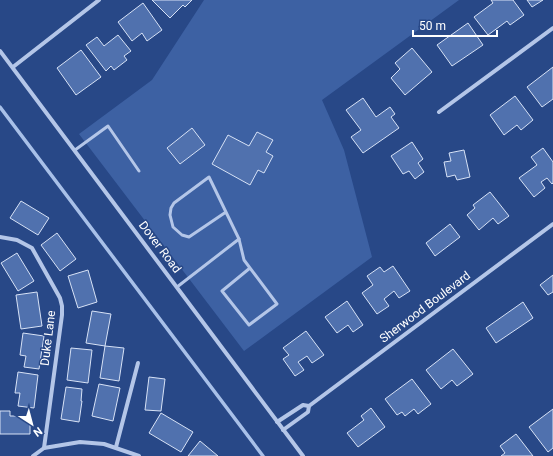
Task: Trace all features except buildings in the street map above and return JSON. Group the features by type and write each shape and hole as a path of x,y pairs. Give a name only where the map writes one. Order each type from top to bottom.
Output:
{"street":[{"path":"13,67 100,0"},
{"path":"440,112 553,28"},
{"name":"Dover Road","path":"0,51 303,456"},
{"name":"Sherwood Boulevard","path":"283,430 308,412 309,406 553,224"},
{"name":"Duke Lane","path":"0,237 17,240 32,248 56,290 62,306 44,448"},
{"path":"116,447 138,363"},
{"name":"Sherwood Boulevard","path":"277,422 303,405 309,406"},
{"path":"33,456 44,448 80,442 96,442 116,447 139,456"}],"lane":[{"path":"75,150 108,126 139,171"},
{"path":"226,212 189,237 182,236 177,232 170,221 170,215 174,203 209,177 226,212 239,239 244,260 250,268 277,304 249,325 222,291 250,268"},
{"path":"177,287 239,239"}],"shaded area":[{"path":"204,0 459,0 322,100 344,150 372,257 244,351 79,134 152,80"}],"waterway":[{"path":"0,107 263,456"}]}
